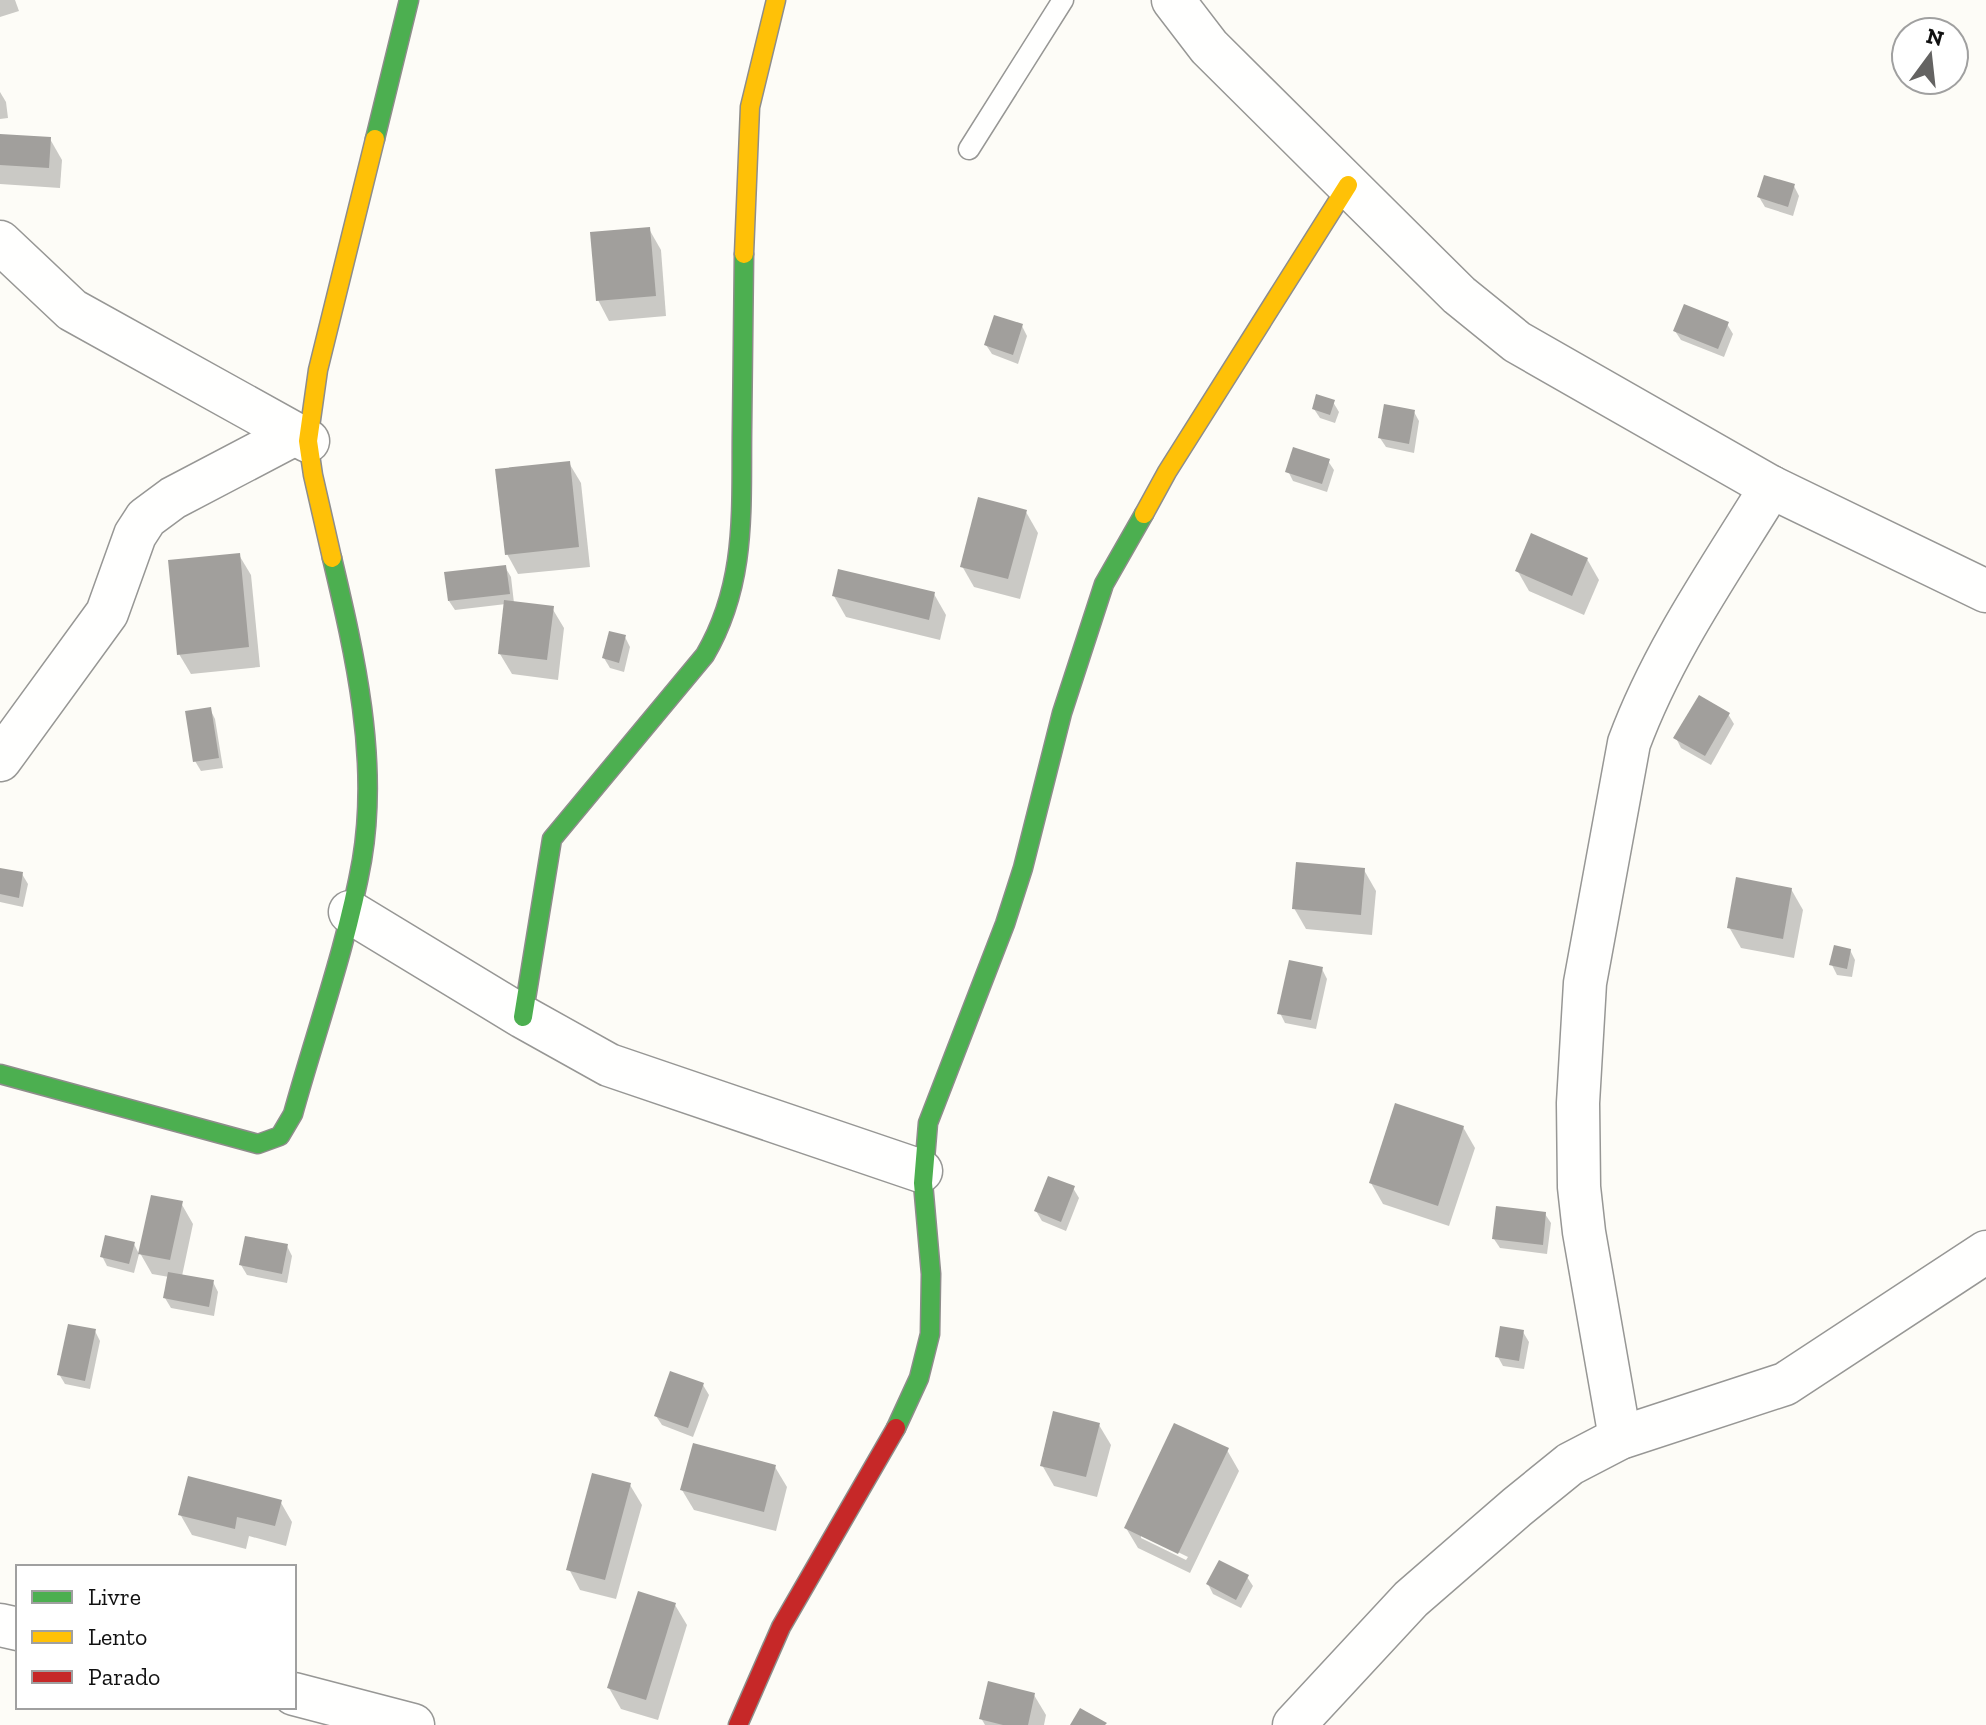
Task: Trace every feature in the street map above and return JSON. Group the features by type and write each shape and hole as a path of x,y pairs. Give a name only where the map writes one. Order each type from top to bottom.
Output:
{"street":[{"path":"0,1074 258,1144 280,1136 293,1114 350,912 362,858 367,786 358,669 302,437 409,0"},
{"path":"523,1017 552,839 705,655 722,628 733,597 741,546 744,217 750,107 776,0"},
{"path":"1173,0 1209,47 1459,295 1517,342 1771,487 1986,591"},
{"path":"738,1725 774,1641 903,1415 924,1365 930,1339 933,1297 921,1171 928,1123 1005,924 1023,868 1062,713 1104,584 1167,472 1348,185"},
{"path":"0,242 72,310 302,437"},
{"path":"0,760 107,613 135,535 146,518 173,498 302,437"},
{"path":"1620,1438 1579,1187 1579,1063 1585,983 1629,743 1660,669 1771,487"},
{"path":"350,912 523,1017 609,1065 921,1171"},
{"path":"1294,1725 1423,1589 1570,1464 1620,1438 1785,1384 1986,1252"},
{"path":"296,1695 413,1725"}],"lane":[{"path":"969,149 1063,0"}],"building":[{"path":"0,134 51,137 49,168 0,165"},
{"path":"1764,175 1795,184 1788,207 1757,197"},
{"path":"650,227 656,296 596,301 590,232"},
{"path":"1684,304 1729,322 1718,349 1673,331"},
{"path":"994,315 1023,324 1013,355 984,345"},
{"path":"1316,394 1335,400 1330,415 1312,409"},
{"path":"1384,404 1415,410 1409,444 1378,438"},
{"path":"1293,447 1330,459 1322,484 1285,472"},
{"path":"570,461 579,547 505,555 495,469"},
{"path":"978,497 1027,510 1008,579 960,567"},
{"path":"1531,533 1588,558 1572,596 1515,571"},
{"path":"240,553 249,647 177,655 168,560"},
{"path":"506,565 510,594 448,601 444,572"},
{"path":"838,569 935,592 929,620 832,596"},
{"path":"504,600 554,606 547,660 498,654"},
{"path":"609,631 626,635 619,663 602,658"},
{"path":"1699,695 1730,713 1705,756 1673,738"},
{"path":"211,707 219,758 193,762 185,711"},
{"path":"1296,862 1365,868 1361,915 1292,909"},
{"path":"0,868 23,872 19,898 0,894"},
{"path":"1736,877 1792,888 1783,939 1727,928"},
{"path":"1834,945 1851,949 1847,969 1829,965"},
{"path":"1289,960 1323,967 1311,1020 1277,1014"},
{"path":"1395,1103 1464,1126 1438,1206 1369,1183"},
{"path":"1048,1176 1075,1186 1061,1222 1034,1211"},
{"path":"151,1195 183,1201 170,1260 138,1254"},
{"path":"1496,1206 1546,1212 1543,1245 1492,1239"},
{"path":"105,1235 135,1242 129,1264 100,1257"},
{"path":"245,1236 288,1244 282,1274 239,1265"},
{"path":"168,1272 214,1280 209,1307 163,1298"},
{"path":"68,1324 96,1329 85,1381 57,1375"},
{"path":"1500,1326 1524,1330 1519,1361 1495,1357"},
{"path":"670,1371 704,1383 688,1428 654,1416"},
{"path":"1053,1411 1100,1423 1086,1477 1040,1466"},
{"path":"1174,1423 1229,1448 1178,1554 1124,1528"},
{"path":"693,1443 776,1465 764,1512 680,1490"},
{"path":"592,1473 631,1483 605,1580 566,1570"},
{"path":"188,1476 282,1500 275,1526 237,1517 235,1529 178,1515"},
{"path":"1219,1560 1249,1575 1236,1600 1206,1584"},
{"path":"638,1591 676,1603 646,1700 607,1688"},
{"path":"988,1681 1035,1693 1028,1725 1003,1725 979,1719"},
{"path":"1080,1708 1107,1723 1070,1725"}],"traffic: fast":[{"path":"375,139 409,0"},
{"path":"523,1017 552,839 705,655 728,601 735,574 741,518 744,254"},
{"path":"896,1428 919,1378 930,1334 931,1274 923,1183 928,1123 1005,924 1023,868 1062,713 1104,584 1144,514"},
{"path":"0,1074 258,1144 280,1136 293,1114 340,956 356,892 367,822 368,784 362,708 332,558"}],"traffic: slow":[{"path":"744,254 750,107 776,0"},
{"path":"332,558 308,441 318,370 375,139"},
{"path":"1144,514 1167,472 1348,185"}],"traffic: jam":[{"path":"738,1725 781,1627 896,1428"}]}
